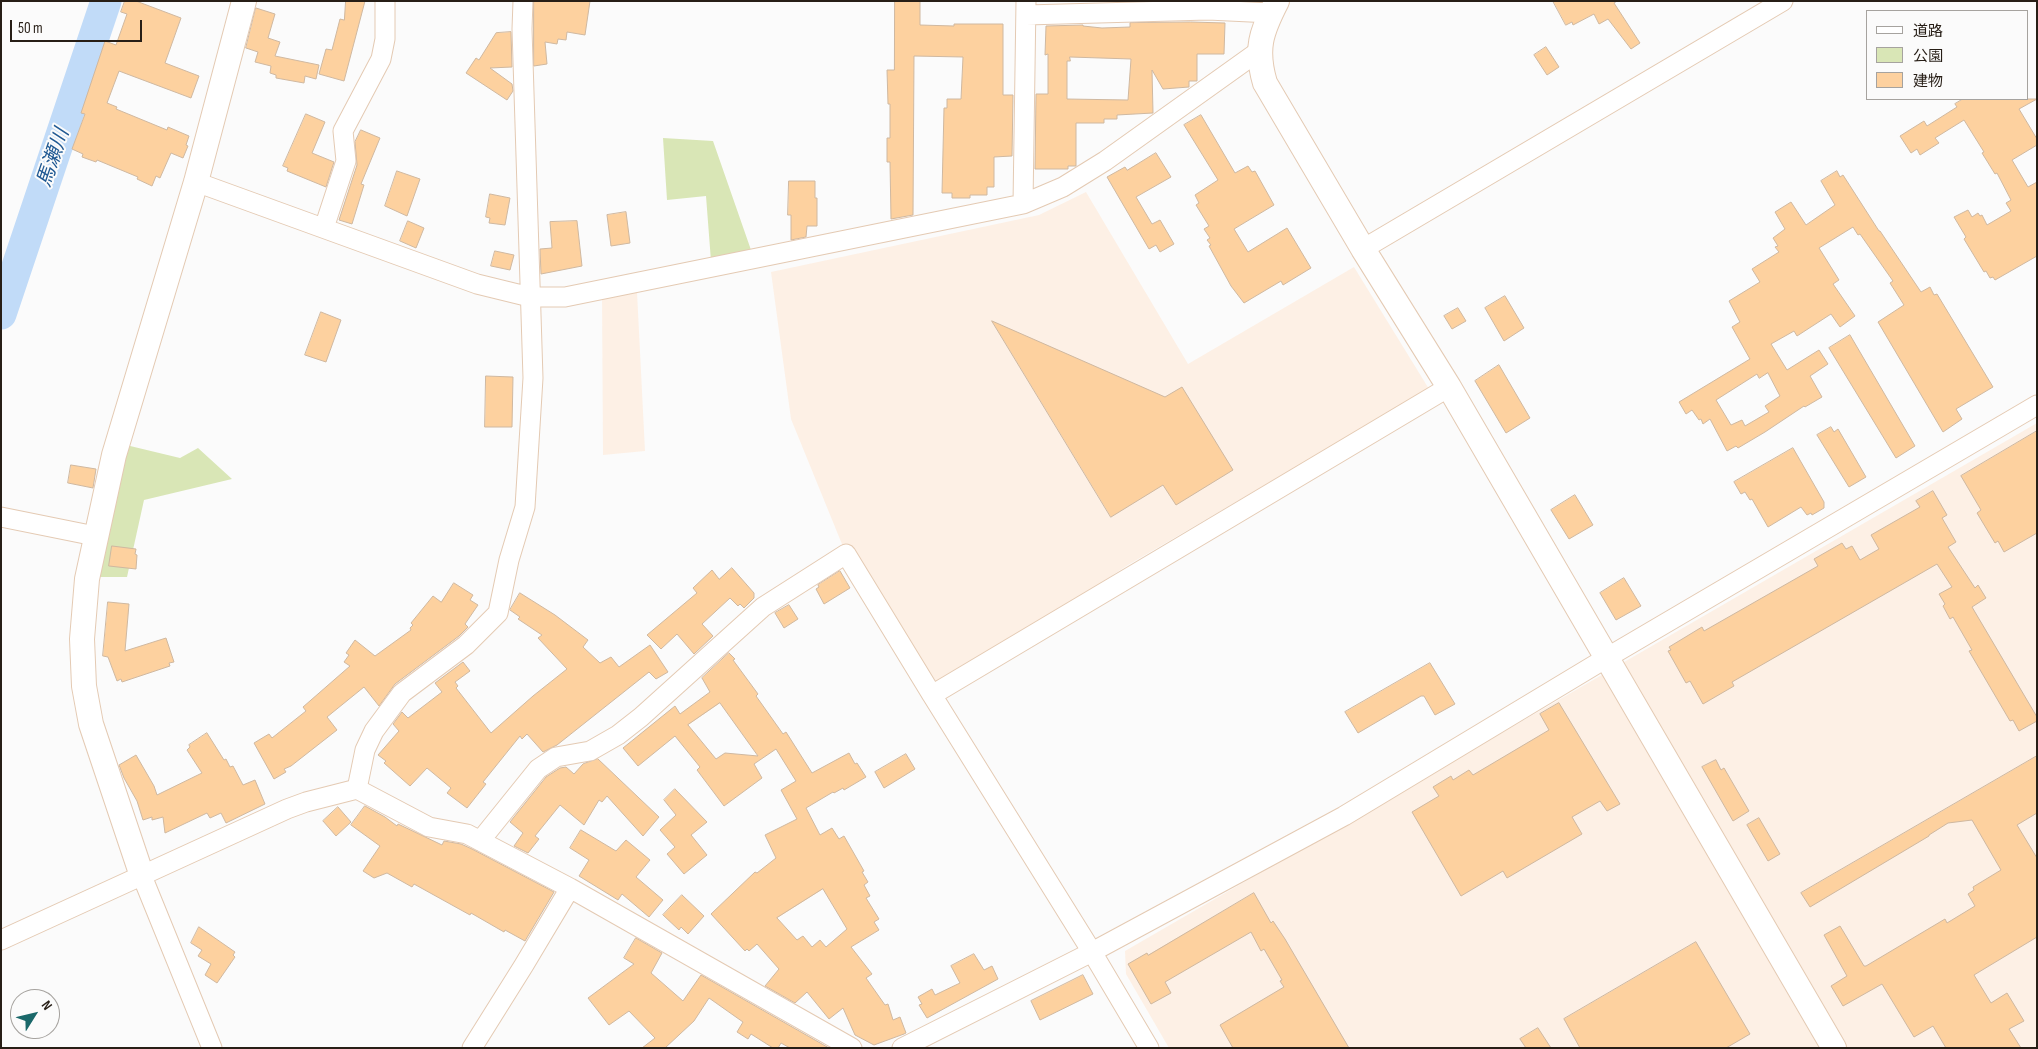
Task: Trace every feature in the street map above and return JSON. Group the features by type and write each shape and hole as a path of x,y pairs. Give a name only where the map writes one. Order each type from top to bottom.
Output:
{"street":[{"path":"212,1048 142,876 91,724 84,686 82,639 87,579 114,455 196,182 244,1"},
{"path":"324,228 346,161 343,131 382,59 385,1"},
{"path":"357,789 365,750 374,731 402,693 466,645 498,613 509,560 525,507 533,378 522,29 523,1"},
{"path":"1362,249 1783,1"},
{"path":"1023,204 1026,8 1274,7 1263,33 1259,51 1260,68 1265,83 1362,249 1449,387 1608,657 1834,1048"},
{"path":"196,182 477,284 530,297 565,297 1023,204 1063,187 1105,161 1259,51"},
{"path":"932,695 1449,387"},
{"path":"902,1048 1092,952 1344,816 1608,657 2037,406"},
{"path":"1,517 95,536"},
{"path":"480,842 545,762 556,757 590,751 618,735 641,717 763,607 846,554 1092,952 1149,1048"},
{"path":"1,940 287,809 306,802 357,789 429,827 467,834 570,888 852,1048"},
{"path":"472,1048 570,888"}],"shaded area":[{"path":"1086,192 1188,364 1354,267 1429,389 1128,565 932,695 846,554 791,419 771,272 1039,215"},
{"path":"637,292 645,451 603,455 602,294"},
{"path":"2037,423 2037,1048 1169,1048 1126,974 1125,951"}],"green space":[{"path":"663,138 713,141 751,250 711,261 706,196 667,200"},
{"path":"126,445 180,458 198,448 232,479 144,500 127,577 96,577"}],"building":[{"path":"125,1 136,1 181,18 165,63 199,76 191,98 119,71 107,103 117,107 116,109 167,130 168,127 189,136 186,145 188,146 183,158 171,153 160,178 156,176 152,186 137,179 138,177 97,160 96,162 82,157 83,154 72,149 85,114 81,113 105,41 116,45 127,14 121,12"},
{"path":"346,1 365,1 344,81 319,74 326,49 332,50 340,19 344,20"},
{"path":"534,1 590,1 585,35 567,32 566,40 558,39 557,44 545,42 547,64 534,66"},
{"path":"895,1 920,1 920,25 1003,24 1003,95 1013,95 1012,156 994,157 994,187 987,187 987,195 970,195 970,198 952,198 952,193 942,193 944,108 947,108 947,99 961,99 963,57 914,56 913,215 891,219 890,162 887,162 887,138 890,138 890,104 888,104 887,70 894,70"},
{"path":"1553,1 1617,1 1614,3 1640,43 1631,49 1608,19 1599,24 1594,14 1573,25 1572,22 1566,25"},
{"path":"256,8 275,14 268,38 280,42 275,56 319,65 316,79 305,76 304,83 276,78 276,75 270,73 271,66 255,62 258,52 246,48"},
{"path":"1130,23 1225,23 1224,54 1197,54 1197,81 1189,81 1189,87 1163,89 1152,70 1153,113 1117,115 1117,119 1104,119 1104,123 1076,123 1076,166 1068,166 1068,169 1035,169 1036,94 1048,94 1048,54 1045,55 1046,26 1130,27","holes":["1070,57 1131,59 1128,100 1067,99 1067,61 1070,61"]},
{"path":"511,32 512,67 490,68 512,84 513,91 507,100 466,73 476,58 479,60 496,33"},
{"path":"1546,47 1559,67 1547,75 1534,55"},
{"path":"2037,99 2019,109 2037,139 2037,145 2012,160 2028,187 2037,182 2037,256 1995,280 1993,277 1990,278 1986,271 1984,272 1964,239 1966,237 1954,217 1968,210 1972,217 1978,213 1980,216 1982,215 1987,225 2011,211 2006,203 2011,200 1997,173 1995,174 1964,120 1935,138 1939,143 1920,155 1917,149 1911,153 1900,136 1924,121 1927,126 1957,107 1955,104 1961,100"},
{"path":"306,114 325,122 312,153 334,162 326,187 287,171 288,168 283,166"},
{"path":"1201,115 1235,173 1248,166 1252,172 1255,171 1274,205 1234,229 1248,252 1287,228 1311,268 1283,285 1281,281 1244,303 1231,286 1209,246 1211,245 1207,240 1210,238 1204,229 1209,226 1196,205 1199,203 1195,195 1218,180 1184,125"},
{"path":"361,130 380,138 361,184 364,185 352,224 339,220 357,165 355,142"},
{"path":"1156,153 1171,177 1136,197 1152,224 1160,220 1174,244 1160,252 1156,245 1149,249 1107,177 1125,167 1127,170"},
{"path":"397,171 420,179 407,216 385,206"},
{"path":"1837,171 1840,177 1843,175 1921,292 1930,287 1934,295 1937,294 1993,387 1956,409 1962,419 1943,432 1878,322 1904,305 1890,283 1893,281 1853,227 1819,248 1839,280 1833,284 1855,316 1840,327 1831,314 1797,336 1794,331 1771,344 1787,370 1819,350 1828,364 1810,376 1822,397 1804,406 1738,448 1736,446 1727,451 1710,419 1703,424 1701,419 1699,420 1692,410 1686,414 1679,402 1750,359 1732,327 1740,322 1729,301 1760,282 1752,269 1779,252 1775,247 1778,246 1773,238 1785,229 1775,212 1791,202 1806,225 1835,205 1821,181","holes":["1768,373 1780,396 1765,406 1769,412 1745,426 1742,420 1731,425 1716,400 1757,374 1759,378"]},
{"path":"789,181 815,181 815,198 817,198 817,226 807,226 806,237 791,240 791,215 788,215"},
{"path":"490,194 510,198 505,225 489,223 490,218 486,217"},
{"path":"626,212 630,243 611,246 607,215"},
{"path":"408,221 424,228 416,248 400,241"},
{"path":"577,221 582,266 541,274 540,249 552,248 550,222"},
{"path":"495,251 514,255 510,270 491,266"},
{"path":"1505,296 1524,328 1504,341 1485,308"},
{"path":"1458,308 1466,321 1452,329 1444,316"},
{"path":"321,312 341,320 326,362 305,355"},
{"path":"992,321 1165,397 1182,387 1233,470 1176,505 1163,485 1111,517"},
{"path":"1850,335 1915,446 1896,458 1829,348"},
{"path":"1499,365 1530,418 1506,433 1475,381"},
{"path":"486,376 513,377 512,427 485,427"},
{"path":"1831,427 1834,432 1838,429 1866,477 1849,487 1817,435"},
{"path":"2037,431 2037,533 2004,552 1998,541 1995,543 1977,513 1981,510 1961,476"},
{"path":"1793,448 1824,502 1824,508 1812,515 1811,513 1807,515 1801,507 1768,527 1752,499 1750,500 1745,492 1741,494 1734,482"},
{"path":"71,465 96,469 93,488 68,483"},
{"path":"1933,491 1947,515 1942,518 1956,542 1948,547 1975,588 1978,585 1986,598 1972,607 2037,717 2037,721 2019,731 2013,720 2010,721 1969,651 1972,650 1953,617 1950,619 1943,606 1945,604 1939,594 1952,587 1937,564 1732,682 1734,686 1703,704 1690,681 1686,683 1668,651 1671,650 1669,647 1702,627 1704,631 1818,566 1814,559 1842,543 1846,549 1852,546 1860,560 1879,549 1871,535 1920,507 1916,501"},
{"path":"1575,495 1593,525 1569,539 1551,510"},
{"path":"112,546 136,549 136,569 109,566"},
{"path":"732,568 754,593 754,598 744,608 740,604 738,606 730,598 702,624 713,636 694,654 677,634 661,649 647,635 697,593 693,588 712,570 719,579"},
{"path":"840,571 850,588 824,604 816,589 819,587 818,585"},
{"path":"1624,578 1641,606 1616,620 1600,593"},
{"path":"454,583 473,595 470,600 478,605 465,624 468,627 459,636 395,684 379,706 364,687 327,717 337,730 291,766 284,769 286,772 274,779 254,743 269,734 272,738 306,711 303,707 350,666 344,662 349,655 346,653 355,640 375,656 411,630 410,628 413,625 411,623 433,596 441,602"},
{"path":"520,593 555,615 588,640 583,647 600,663 611,657 619,667 650,645 668,672 656,679 649,672 557,745 543,752 527,734 522,739 520,736 483,782 486,784 467,808 447,793 451,788 427,768 410,786 384,763 386,761 378,755 399,731 393,724 402,712 408,718 442,692 435,683 463,662 470,671 455,682 458,686 456,688 491,733 567,669 538,638 542,635 518,619 520,617 510,610"},
{"path":"108,602 129,604 125,651 166,638 174,662 169,663 170,666 122,682 121,679 117,681 108,657 103,656"},
{"path":"789,605 798,619 784,628 775,613"},
{"path":"729,653 758,694 756,696 783,734 786,732 812,773 849,753 866,777 844,790 843,788 833,792 806,808 820,835 832,828 839,839 844,836 864,871 862,872 868,882 864,885 870,896 866,898 879,919 874,922 879,930 851,947 872,974 866,978 885,1005 888,1004 893,1020 900,1017 906,1033 874,1045 855,1035 843,1008 829,1019 807,992 795,1003 765,986 779,969 757,944 749,951 747,949 745,951 711,914 755,872 757,873 776,858 765,835 797,819 781,790 796,781 776,749 754,764 762,778 724,806 697,770 700,767 675,736 638,766 623,748 675,706 680,714 710,692 702,678","holes":["720,703 758,756 725,753 716,759 688,725","823,889 847,929 826,947 820,940 812,947 803,936 797,940 777,918"]},
{"path":"1430,663 1455,704 1435,715 1424,696 1421,696 1358,733 1345,712"},
{"path":"1559,703 1620,804 1607,811 1600,801 1572,817 1582,834 1507,878 1503,871 1461,896 1412,812 1439,796 1433,787 1451,776 1453,780 1469,770 1473,775 1549,730 1540,714"},
{"path":"207,733 224,760 226,759 230,767 233,766 243,785 255,780 265,804 226,823 221,813 210,818 207,813 165,833 163,817 152,820 152,817 143,820 137,801 119,765 136,755 154,786 157,795 202,773 187,750 190,747 189,745"},
{"path":"906,754 915,769 884,788 875,772"},
{"path":"2037,756 2037,813 2017,825 2037,858 2037,937 1974,975 1991,1003 2007,993 2024,1021 2009,1029 2021,1048 1946,1048 1933,1026 1914,1037 1882,984 1843,1006 1831,986 1847,976 1824,935 1840,926 1864,966 1866,966 1945,919 1947,923 1975,906 1968,894 1974,890 1973,887 2001,870 1972,820 1948,823 1810,907 1801,893"},
{"path":"598,759 659,817 643,836 607,796 602,802 599,800 584,825 560,805 535,836 539,839 528,853 514,846 523,833 510,822 546,777 560,768 566,767 574,774 583,764"},
{"path":"1716,760 1721,770 1724,768 1749,811 1733,821 1702,767"},
{"path":"675,789 707,822 691,835 707,855 684,874 667,854 675,847 660,830 676,815 664,800"},
{"path":"365,806 397,826 398,824 442,845 444,841 461,844 472,849 554,892 525,941 505,930 504,932 471,913 470,915 414,884 412,887 387,873 374,878 363,871 380,846 351,825"},
{"path":"338,807 351,822 336,836 323,821"},
{"path":"1759,818 1780,854 1768,861 1747,825"},
{"path":"581,830 616,851 626,840 650,860 636,877 663,900 649,917 622,894 618,900 579,876 589,860 570,848"},
{"path":"1254,893 1271,923 1273,921 1285,939 1349,1048 1233,1048 1220,1025 1284,987 1264,949 1261,951 1251,932 1165,982 1171,993 1151,1004 1128,964 1147,953 1148,955"},
{"path":"682,895 704,916 688,934 681,927 679,930 663,915"},
{"path":"199,927 235,952 233,955 235,957 217,983 205,975 211,964 198,956 202,950 191,943"},
{"path":"636,938 662,953 651,973 683,1001 701,975 829,1048 790,1048 781,1043 778,1048 773,1048 751,1034 748,1039 737,1032 743,1022 709,998 694,1021 665,1048 642,1048 655,1038 629,1011 609,1025 588,998 634,964 624,958"},
{"path":"1696,942 1750,1034 1726,1048 1580,1048 1564,1019"},
{"path":"974,954 984,970 992,966 998,979 927,1018 919,1005 922,1004 918,997 932,989 935,995 960,983 951,966"},
{"path":"1083,975 1093,994 1040,1020 1031,1001"},
{"path":"1538,1028 1551,1048 1526,1048 1520,1039"}],"waterway":[{"name":"馬瀬川","path":"1,314 106,1"}]}
